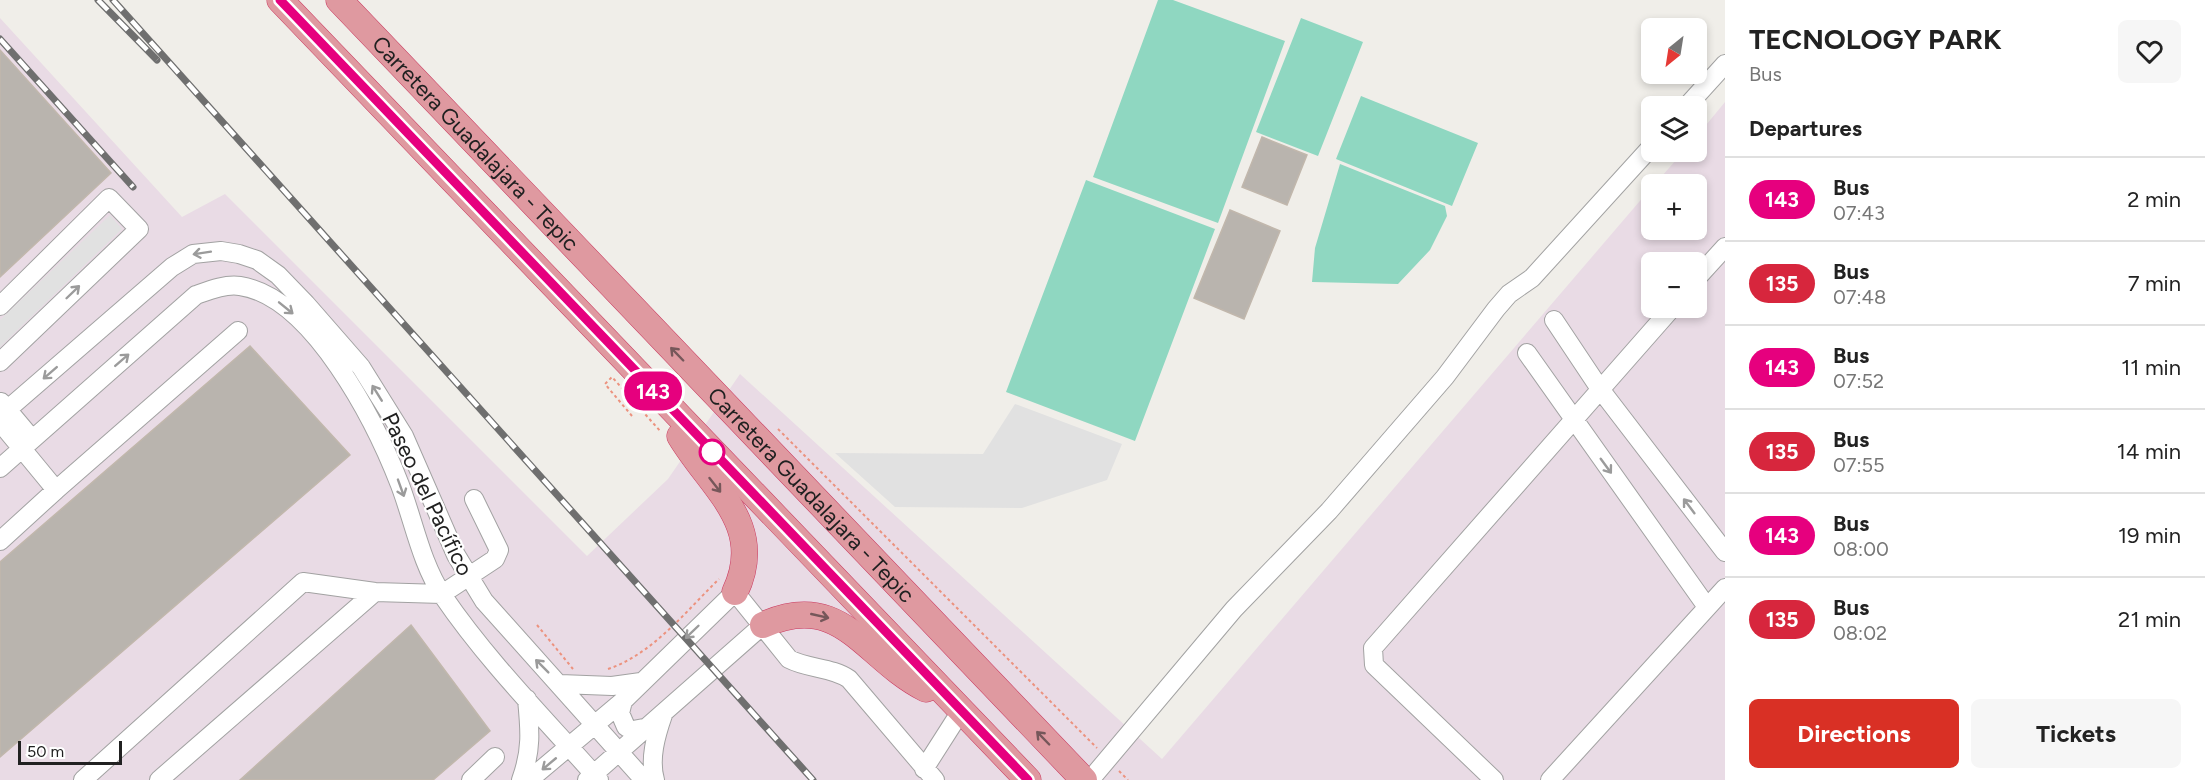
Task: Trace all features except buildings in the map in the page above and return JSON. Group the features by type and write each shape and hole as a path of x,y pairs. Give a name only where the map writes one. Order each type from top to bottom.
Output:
{"highway":[{"name":"Carretera Guadalajara - Tepic","path":"280,0 957,707 1022,778"},
{"name":"Carretera Guadalajara - Tepic","path":"339,0 1084,780"},
{"path":"662,400 690,452 734,509 741,528 746,547 744,573 729,584"},
{"path":"764,625 780,617 801,613 835,620 920,686 957,707"}],"street":[{"path":"1696,96 1725,64"},
{"path":"1090,780 1234,609 1329,511 1445,377 1503,301 1532,278 1641,158"},
{"path":"0,306 109,198 139,229 0,362"},
{"path":"1707,267 1725,247"},
{"name":"Paseo del Pacífico","path":"2,412 172,267 193,254 221,251 257,260 278,275 361,367 404,436 456,555 468,576 489,607 520,644 560,684 620,752"},
{"path":"239,254 239,286"},
{"name":"Paseo del Pacífico","path":"2,462 27,443 196,295 215,288 239,286 264,294 287,308 324,348 356,391 400,486 429,570 442,594 463,622 569,746"},
{"path":"1494,780 1374,665 1373,648 1663,318"},
{"path":"1554,320 1600,389 1725,552"},
{"path":"0,541 238,331"},
{"path":"1527,353 1707,607"},
{"path":"2,412 27,443 56,490"},
{"path":"83,780 303,582 375,592 442,594 495,559 499,550 474,499"},
{"path":"429,570 438,572 450,566 456,555"},
{"path":"529,780 623,701 729,584 789,659 801,665 841,674 849,679 930,774 957,707"},
{"path":"1550,780 1725,588"},
{"path":"159,780 375,592"},
{"path":"463,622 466,609 475,604 489,607"},
{"path":"569,746 593,778 764,625"},
{"path":"560,684 612,686 641,682"},
{"path":"520,780 529,758 531,737 528,699"},
{"path":"623,701 620,713 626,727 633,730 656,721"},
{"path":"655,780 652,771 656,721"},
{"path":"620,752 644,780"},
{"path":"471,780 495,757"}],"path":[{"path":"632,416 605,384 612,377 666,439"},
{"path":"773,424 1128,780"},
{"path":"604,671 627,663 729,584"},
{"path":"537,625 573,669 581,672"}],"shaded area":[{"path":"0,18 182,217 225,194 587,556 668,479 740,374 1162,759 1641,200 1641,240 1707,240 1707,174 1664,174 1674,162 1707,162 1707,124 1725,102 1725,780 0,780"},
{"path":"110,215 122,229 0,347 0,320"},
{"path":"1015,404 1122,444 1107,480 1022,508 895,507 835,453 983,454"}],"green space":[{"path":"1158,0 1173,0 1285,41 1218,223 1093,177"},
{"path":"1301,18 1363,42 1318,156 1256,132"},
{"path":"1361,96 1478,143 1452,206 1336,159"},
{"path":"1340,164 1445,206 1447,216 1430,250 1398,284 1312,282 1315,248"},
{"path":"1086,180 1215,229 1135,441 1006,392"}],"railway":[{"path":"98,0 157,60"},
{"path":"113,0 813,780"},
{"path":"0,39 133,187"}],"bus line":[{"name":"143","path":"280,0 1028,780"}]}
